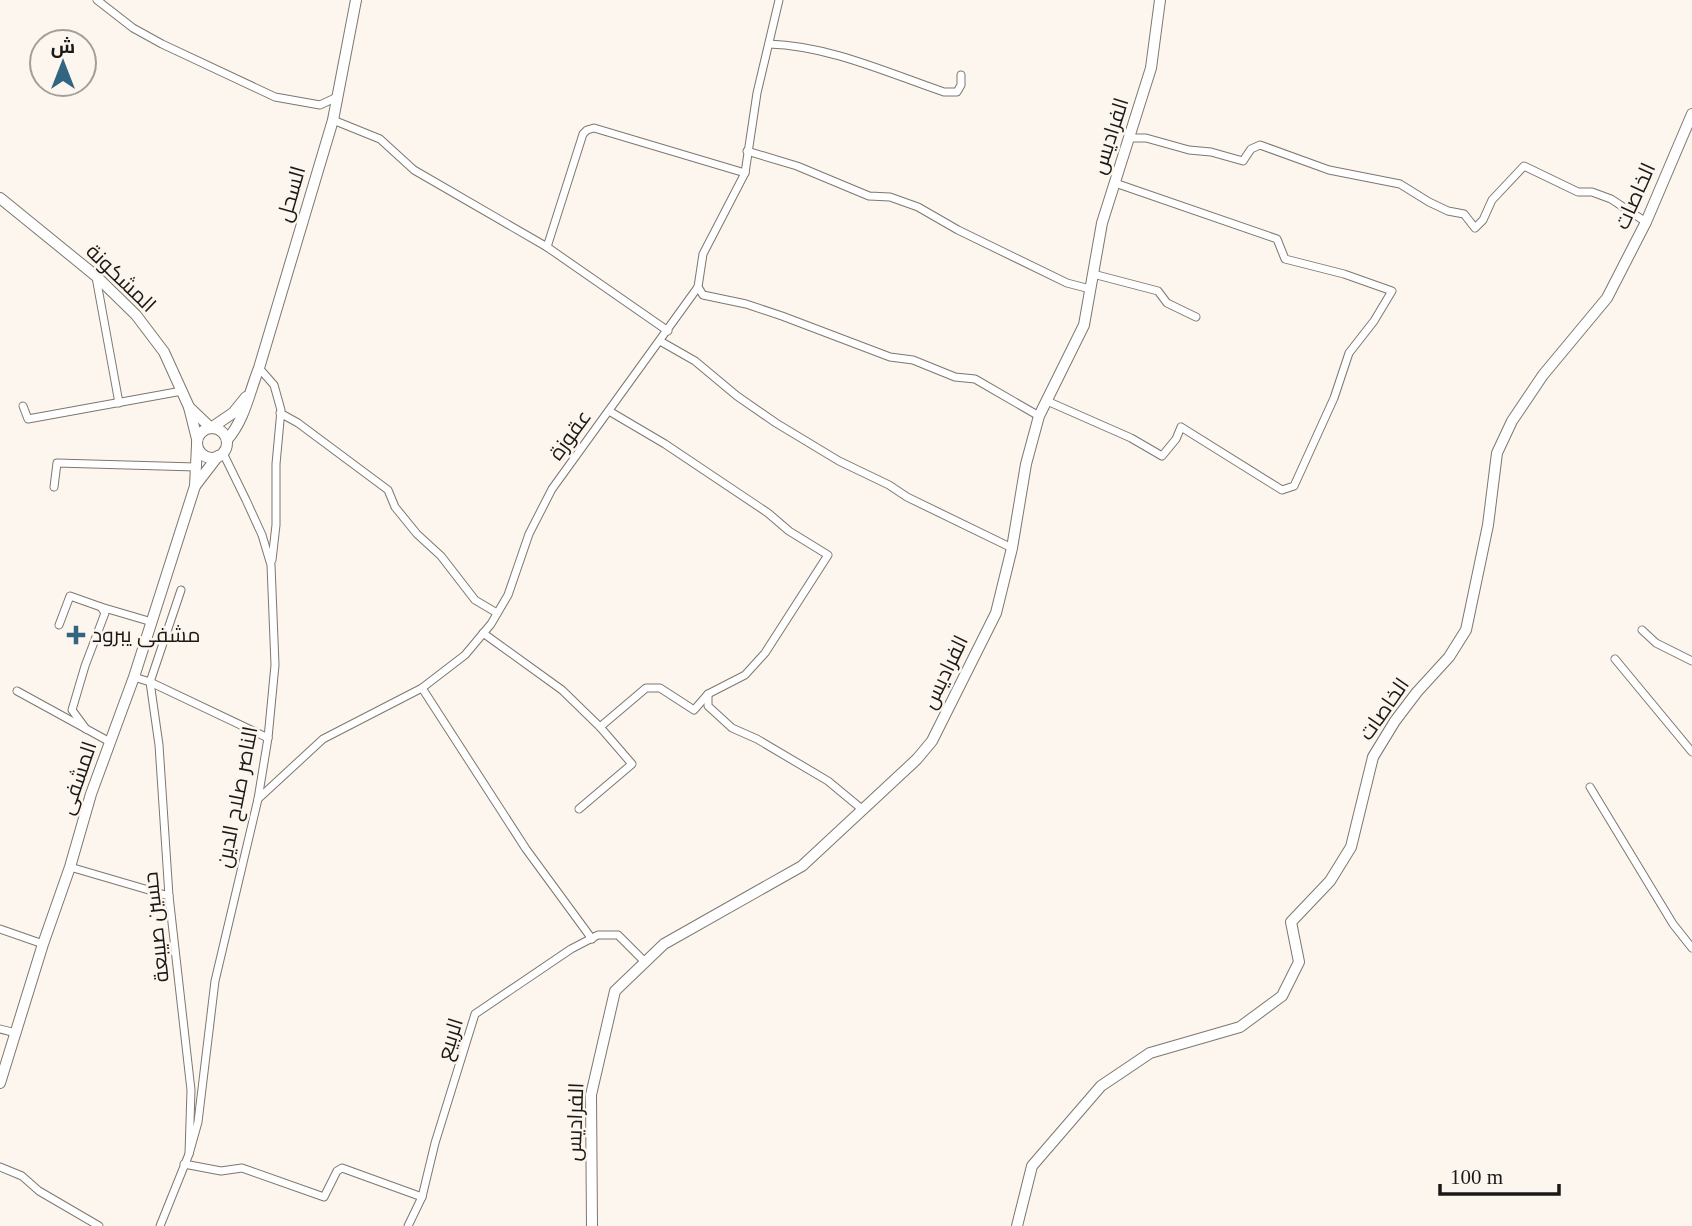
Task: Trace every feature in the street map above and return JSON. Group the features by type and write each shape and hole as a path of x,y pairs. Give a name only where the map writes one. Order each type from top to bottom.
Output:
{"street":[{"path":"97,0 152,38 275,97 320,105 337,97"},
{"name":"السحل","path":"227,440 245,412 333,120 356,0"},
{"name":"عقوزة","path":"258,799 323,739 422,688 465,655 497,613 508,595 529,534 552,489 698,287 703,254 745,173 747,151 779,0"},
{"name":"الفراديس","path":"592,1226 591,1095 615,991 664,944 802,866 917,760 932,741 996,613 1012,548 1026,464 1039,416 1084,325 1102,223 1151,68 1160,0"},
{"path":"769,44 790,44 866,64 944,92 957,92 961,85 961,75"},
{"name":"الخاصات","path":"1017,1226 1032,1166 1101,1086 1150,1053 1240,1027 1282,996 1299,962 1291,922 1330,881 1351,847 1373,757 1395,721 1449,657 1466,630 1488,526 1497,453 1512,421 1543,375 1607,298 1646,222 1692,114"},
{"path":"333,120 380,139 414,170 547,247 668,331"},
{"path":"547,247 583,134 587,130 594,128 745,173"},
{"path":"1129,138 1146,138 1243,161 1251,149 1260,145 1329,170 1400,184 1448,211 1464,214 1475,228 1483,220 1492,200 1524,166 1578,192 1592,192 1611,199 1646,222"},
{"path":"747,151 797,166 869,196 890,197 918,207 958,230 1067,283 1090,289"},
{"path":"1046,401 1131,438 1162,456 1176,439 1181,427 1282,490 1294,486 1334,398 1349,353 1374,321 1391,291 1344,274 1285,259 1277,239 1115,183"},
{"name":"المشكونة","path":"0,198 96,276 136,316 164,352 189,407"},
{"path":"1093,274 1158,291 1167,303 1196,317"},
{"path":"96,276 119,402"},
{"path":"698,287 703,295 746,304 782,316 890,358 913,360 955,377 975,379 1039,416"},
{"path":"660,341 695,361 737,396 776,423 839,461 889,485 907,498 1012,548"},
{"path":"259,368 274,384 280,413 276,464 276,525 271,565"},
{"path":"23,406 28,419 182,391"},
{"path":"197,442 201,433 233,413 248,395"},
{"path":"189,407 211,428 222,432 227,440 221,455 195,486"},
{"path":"189,407 197,442 195,486"},
{"path":"600,727 646,688 660,688 694,710 708,694 745,675 765,653 828,555 789,531 768,513 665,444 609,411"},
{"path":"280,413 298,423 388,490 395,507 417,534 441,556 475,600 497,613"},
{"path":"197,442 205,456 221,455"},
{"name":"الناصر صلاح الدين","path":"189,1154 198,1122 215,981 258,799 268,738 275,665 271,565 257,523 232,468 221,455"},
{"path":"54,487 57,463 196,467"},
{"name":"المشفى","path":"0,1083 91,794 134,677 195,486"},
{"path":"150,682 181,590"},
{"path":"59,625 70,596 152,622"},
{"path":"86,729 72,710 81,676 105,613 101,607"},
{"path":"1642,630 1656,643 1692,661"},
{"path":"483,633 562,690 600,727 632,764 579,809"},
{"path":"1615,659 1692,752"},
{"path":"134,677 268,738"},
{"name":"حسين صيبعة","path":"150,682 159,745 169,896 191,1090 189,1154 160,1226"},
{"path":"422,688 526,849 592,939 618,935 644,961"},
{"path":"17,691 110,742"},
{"path":"708,694 708,706 732,728 757,739 828,781 863,810"},
{"path":"1590,787 1673,924 1692,948"},
{"path":"70,867 169,896"},
{"path":"0,929 43,944"},
{"name":"الربيع","path":"408,1226 422,1197 435,1143 475,1014 571,949 592,939"},
{"path":"0,1029 16,1034"},
{"path":"184,1166 221,1171 242,1168 324,1197 337,1171 342,1168 422,1197"},
{"path":"0,1167 22,1176 38,1191 99,1226"}],"place":[{"name":"مشفى يبرود","path":"76,635"}]}
